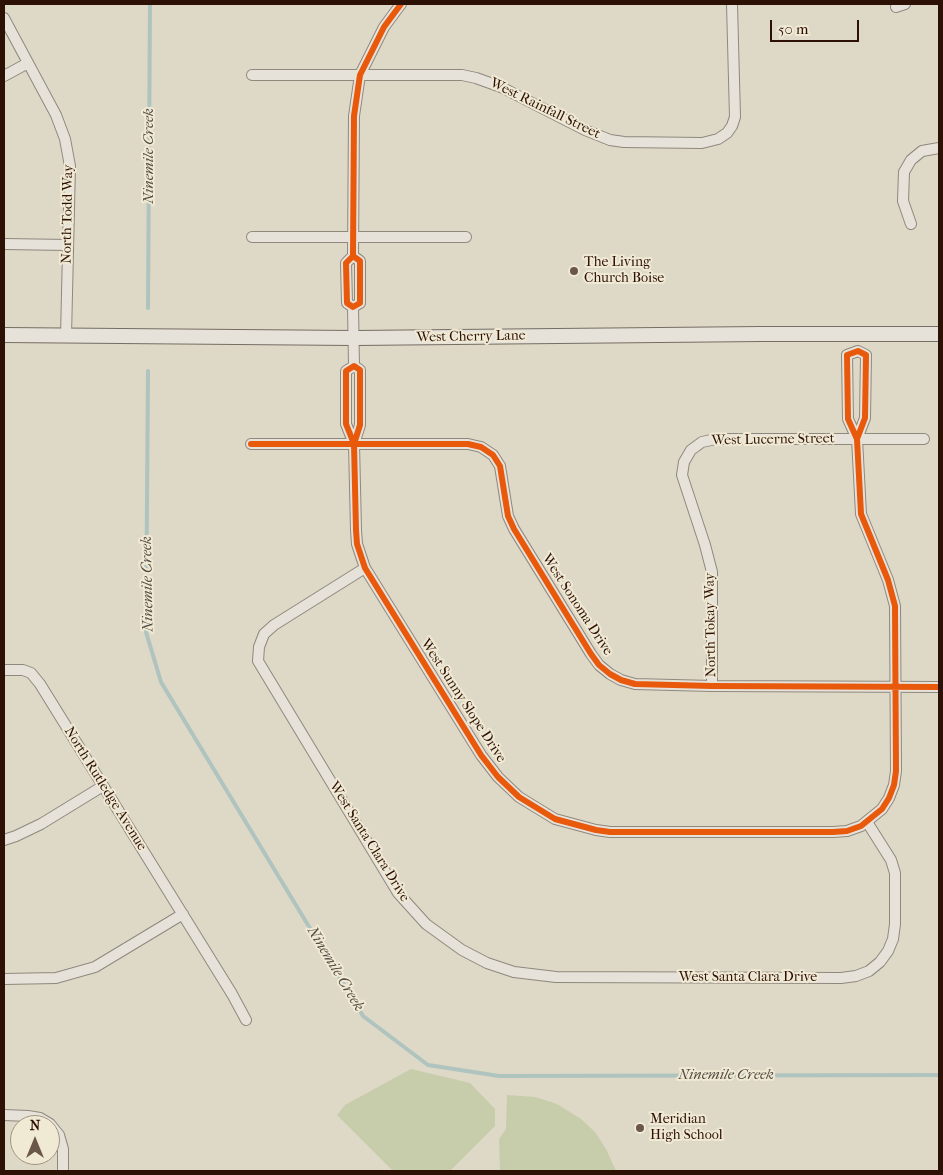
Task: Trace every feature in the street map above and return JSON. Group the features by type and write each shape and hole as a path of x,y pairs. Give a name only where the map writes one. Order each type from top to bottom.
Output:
{"main road":[{"name":"West Cherry Lane","path":"4,335 354,338 939,334"}],"street":[{"path":"354,236 354,116 360,75 384,26 401,4"},
{"name":"West Rainfall Street","path":"252,75 449,75 476,78 502,87 597,136 624,142 702,143 718,139 727,133 736,117 732,4"},
{"name":"North Todd Way","path":"4,18 56,115 65,139 70,166 66,336"},
{"path":"4,76 28,63"},
{"path":"911,224 903,201 904,172 911,160 922,151 939,148"},
{"name":"West Sunny Slope Drive","path":"354,236 354,256 360,261 360,303 353,307 354,366 360,370 360,425 354,444 357,544 365,568 489,766 519,797 542,812 582,827 610,832 834,832 847,831 867,822"},
{"path":"252,237 466,236"},
{"path":"4,244 68,245"},
{"path":"858,334 858,351"},
{"path":"857,439 864,418 866,356 858,351"},
{"path":"858,351 847,355 848,419 857,439 861,514 888,580 895,606 896,771 890,798 882,809 867,822"},
{"name":"West Lucerne Street","path":"691,450 702,442 716,439 924,439"},
{"path":"251,444 354,444"},
{"name":"West Sonoma Drive","path":"354,444 468,444 481,447 493,455 500,466 508,516 514,529 591,654 610,674 621,680 635,684 712,686 939,686"},
{"name":"North Tokay Way","path":"691,450 684,462 682,475 706,545 712,572 712,686"},
{"name":"West Santa Clara Drive","path":"365,568 274,625 264,634 259,647 258,661 394,887 416,914 438,934 462,950 487,963 514,972 556,978 841,978 856,976 869,971 880,962 894,939 895,873 892,860 867,822"},
{"name":"North Rutledge Avenue","path":"4,670 23,670 31,673 40,684 246,1020"},
{"path":"4,840 41,824 103,786"},
{"path":"4,980 56,978 95,967 182,914"},
{"path":"4,1115 40,1118 50,1124 59,1135 63,1149 63,1171"}],"green space":[{"path":"411,1069 470,1083 495,1109 495,1126 450,1171 393,1171 337,1115 345,1105"},
{"path":"507,1095 535,1097 557,1104 581,1119 595,1132 606,1149 616,1171 500,1171 499,1139 506,1129"}],"waterway":[{"name":"Ninemile Creek","path":"148,308 150,4"},
{"name":"Ninemile Creek","path":"148,371 146,632 161,682 363,1016 428,1065 499,1076 939,1075"}],"cycle path":[{"path":"353,256 354,116 360,75 384,27 401,4"},
{"path":"353,256 360,261 360,303 353,307 347,303 346,263 353,256"},
{"path":"354,444 346,424 346,371 354,366 360,370 360,425 354,444 356,530 357,544 365,568 481,755 498,777 519,797 555,819 610,832 833,832 847,831 861,826 882,809 894,785 896,771 895,606 888,580 861,514 857,439 848,419 847,355 858,351 866,355 865,418 857,439"},
{"path":"251,444 468,444 481,447 493,455 500,466 508,516 514,529 591,654 599,665 621,680 635,684 712,686 939,687"}],"place":[{"name":"The Living Church Boise","path":"574,271"},
{"name":"Meridian High School","path":"640,1128"}]}
